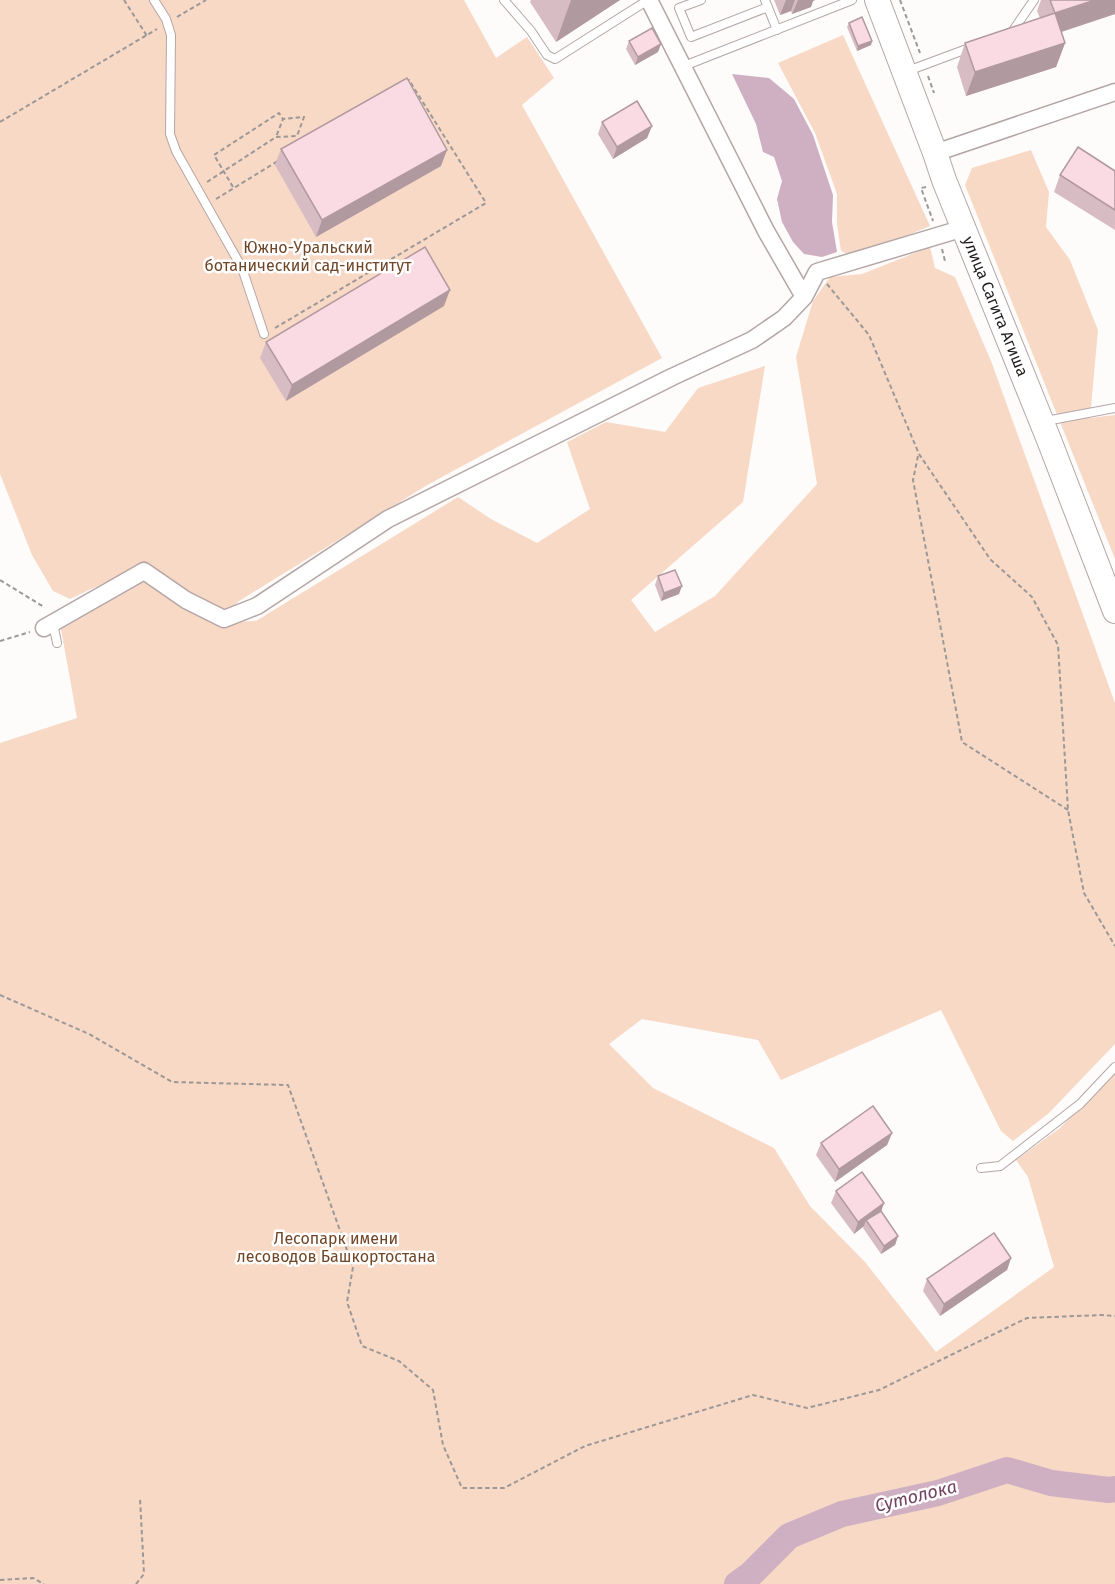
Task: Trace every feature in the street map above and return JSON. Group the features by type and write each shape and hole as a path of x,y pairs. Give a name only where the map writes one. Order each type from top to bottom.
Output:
{"main road":[{"name":"улица Сагита Агиша","path":"877,0 906,72 944,180 1115,611"}],"street":[{"path":"648,0 684,66 766,231 804,297"},
{"path":"935,153 1115,92"},
{"path":"49,625 144,571 186,600 224,619 257,606 388,519 672,377 752,340 784,318 804,297 817,272 964,228"}],"lane":[{"path":"154,0 171,35 170,134 176,151 242,268 264,334"},
{"path":"504,0 531,31 547,54 555,59 648,0"},
{"path":"701,0 679,8 691,37 766,4 777,30"},
{"path":"684,66 777,30 803,14 852,0"},
{"path":"1001,36 1012,32 1034,0"},
{"path":"906,72 980,44"},
{"path":"1051,420 1115,408"},
{"path":"49,625 57,643"},
{"path":"981,1168 1000,1166 1080,1104 1115,1067"}],"path":[{"path":"0,122 147,36 123,0"},
{"path":"167,23 206,0"},
{"path":"264,334 486,204 409,80 400,86"},
{"path":"234,188 214,155 279,113 284,119"},
{"path":"276,136 297,136 304,117 284,119"},
{"path":"197,188 276,136 284,119"},
{"path":"207,205 284,158"},
{"path":"817,272 869,335 919,454 990,559 1032,597 1058,645 1068,810 1084,893 1115,946"},
{"path":"919,454 913,480 962,742 1068,810"},
{"path":"0,580 45,607"},
{"path":"0,641 49,625"},
{"path":"0,995 89,1034 172,1082 288,1085 353,1267 347,1302 362,1346 399,1361 433,1390 443,1445 462,1488 504,1488 585,1446 753,1395 807,1408 879,1390 1027,1318 1115,1316"},
{"path":"136,1584 144,1574 140,1498"},
{"path":"0,1580 33,1578 44,1584"}],"green space":[{"path":"0,0 464,0 496,58 527,37 554,78 522,105 662,358 429,484 239,601 218,622 256,621 458,497 491,519 537,543 590,509 567,442 606,422 665,432 698,388 765,366 743,502 631,600 655,632 715,596 817,484 796,357 813,301 830,277 862,274 930,247 935,268 955,277 991,361 1115,703 1115,1044 1049,1113 1013,1141 1001,1131 941,1010 781,1080 758,1040 642,1019 609,1044 653,1088 774,1148 810,1206 865,1262 936,1352 1054,1267 1028,1177 1016,1160 1060,1128 1115,1071 1115,1584 0,1584 0,743 77,718 61,629 147,580 144,564 70,599 53,591 32,555 0,474"},
{"path":"843,35 930,226 882,246 851,255 841,251 837,224 837,194 815,133 778,63"},
{"path":"1031,150 1049,192 1046,227 1070,260 1098,330 1090,418 1115,415 1115,559 965,185 972,168"}],"shaded area":[{"path":"732,74 769,78 794,99 813,135 833,195 832,222 837,252 822,257 804,254 793,242 782,222 777,199 782,181 774,157 763,152 756,124"}],"building":[{"path":"1050,0 1095,0 1055,13"},
{"path":"1055,13 1065,43 975,72 965,43"},
{"path":"862,17 872,41 858,46 849,23"},
{"path":"652,28 661,44 638,57 629,41"},
{"path":"407,78 447,150 322,220 281,149"},
{"path":"637,101 652,126 617,147 602,122"},
{"path":"1078,147 1115,171 1115,210 1060,175"},
{"path":"425,247 450,290 292,385 266,342"},
{"path":"675,570 682,586 664,593 658,576"},
{"path":"873,1106 892,1133 839,1169 821,1143"},
{"path":"862,1172 884,1203 858,1222 836,1191"},
{"path":"881,1211 898,1236 884,1246 866,1220"},
{"path":"994,1233 1011,1258 944,1304 927,1279"}],"waterway":[{"name":"Сутолока","path":"737,1584 751,1574 789,1536 842,1514 938,1493 1007,1470 1051,1483 1115,1489"}],"park label":[{"name":"Южно-Уральский ботанический сад-институт","path":"308,256"},
{"name":"Лесопарк имени лесоводов Башкортостана","path":"336,1247"}]}
